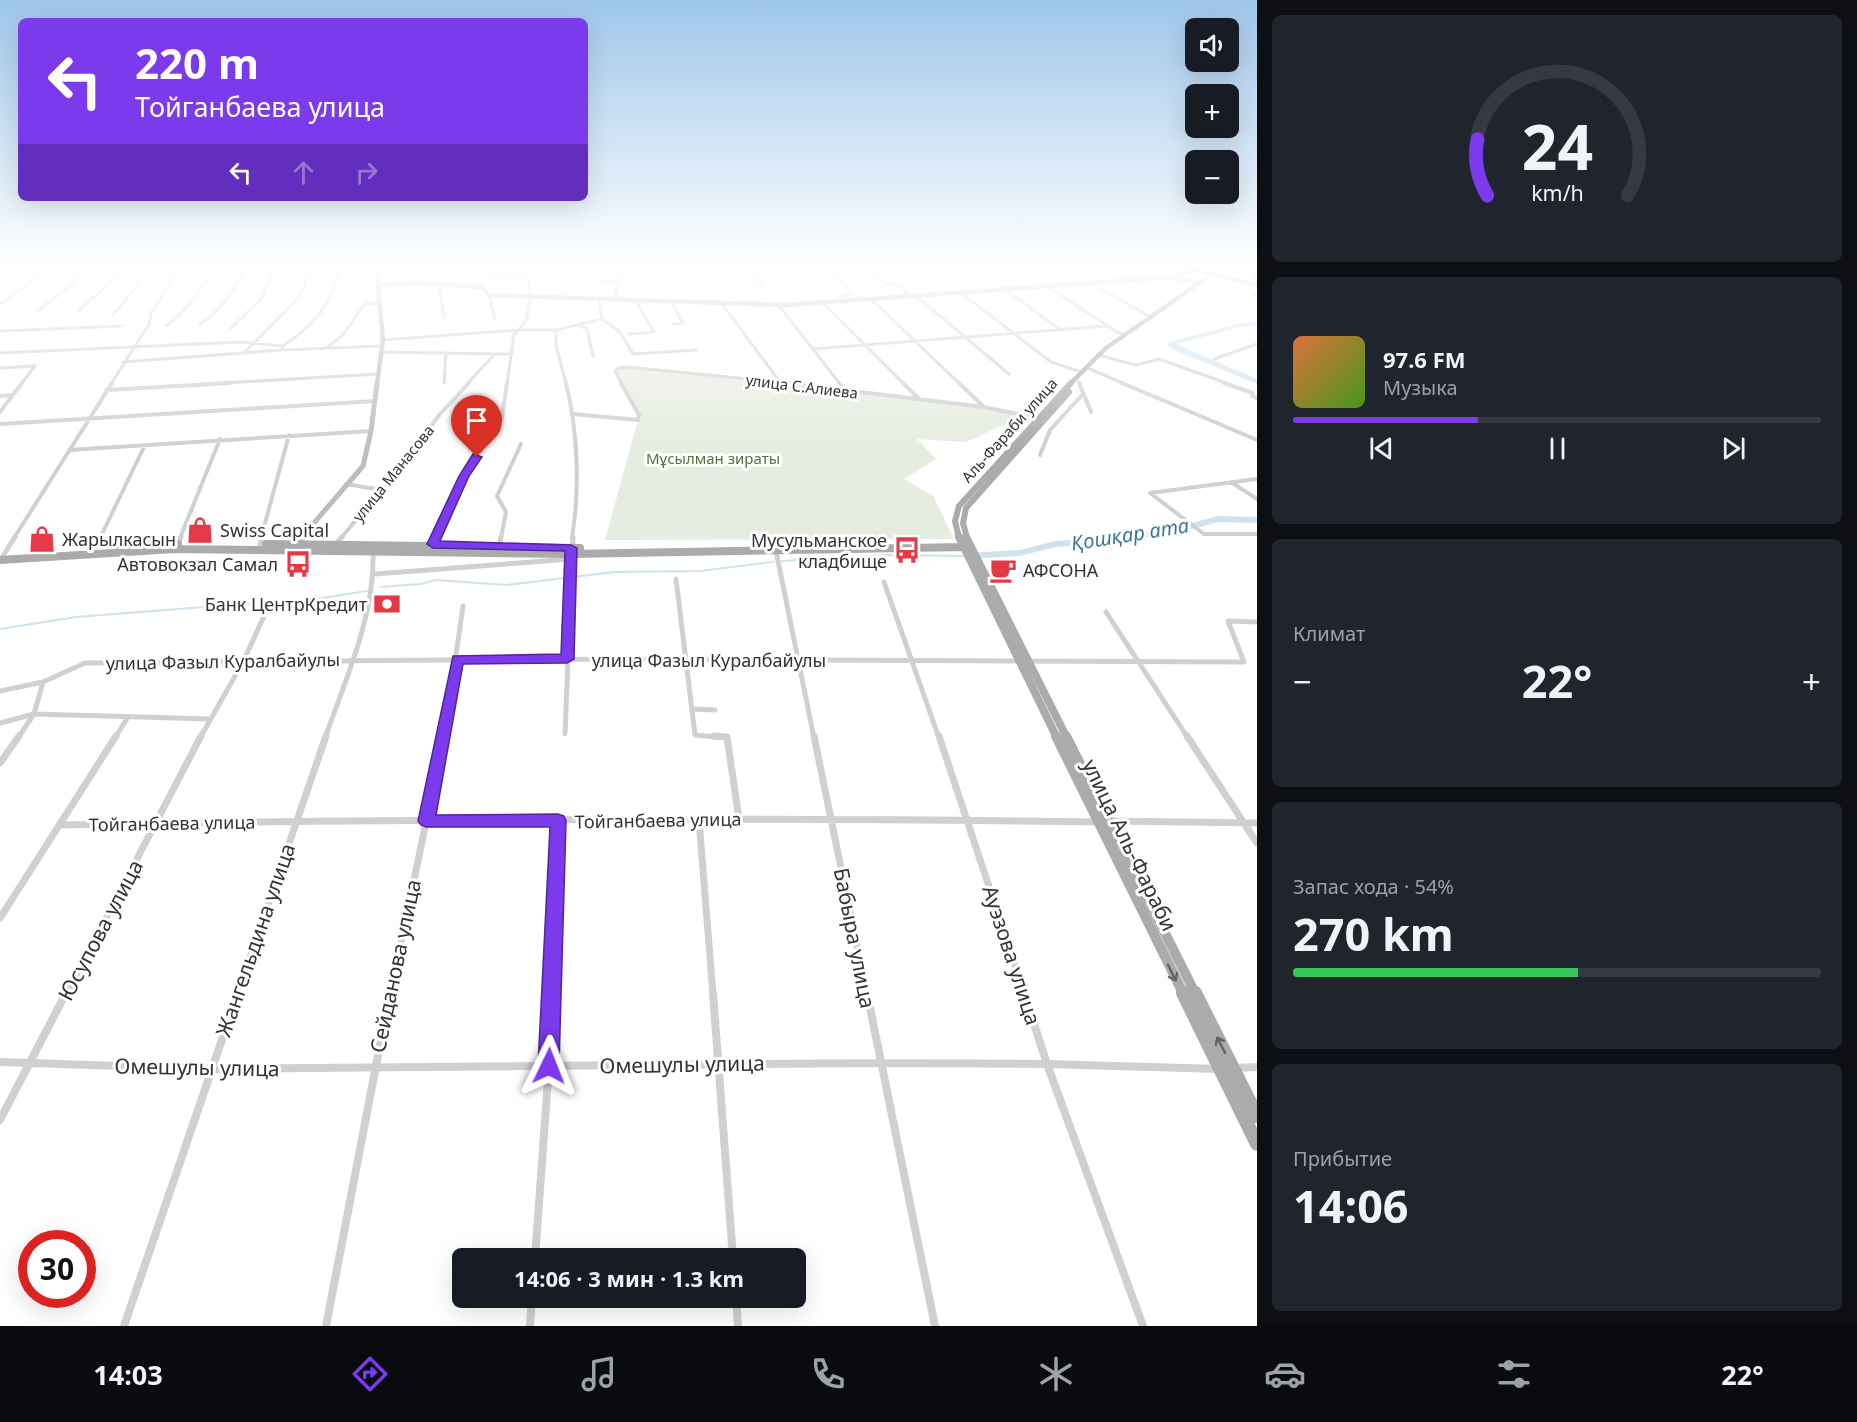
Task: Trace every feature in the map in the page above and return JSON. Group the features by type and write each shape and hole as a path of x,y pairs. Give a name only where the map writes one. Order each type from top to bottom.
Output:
{"main road":[{"path":"294,546 363,466 375,401 382,346 381,326"},
{"name":"Аль-Фараби улица","path":"968,550 962,522 966,508 1041,419 1106,348 1140,326"},
{"name":"Аль-Фараби улица","path":"1041,419 1079,382 1086,369 1144,326"},
{"path":"1,557 178,544 260,544 373,552 571,554 968,550"},
{"path":"1,557 96,548 336,544 500,546 571,554 776,550 968,550"},
{"name":"улица Аль-Фараби","path":"968,550 1103,821 1257,1116"},
{"name":"улица Аль-Фараби","path":"1103,821 1219,1069 1257,1144"}],"street":[{"path":"0,331 122,326"},
{"path":"1,557 148,326"},
{"path":"244,353 250,342 271,326"},
{"path":"0,353 250,342 282,348 309,326"},
{"path":"327,348 342,336 349,326"},
{"path":"433,544 464,476 501,418 514,335 522,326"},
{"path":"123,363 282,348 382,346 518,330 556,330 578,326 587,329"},
{"path":"589,326 587,329 593,356"},
{"path":"612,326 620,332 633,354 696,350"},
{"path":"629,334 654,332 650,326"},
{"path":"739,326 781,382"},
{"path":"795,326 845,391"},
{"path":"846,326 919,399"},
{"path":"899,326 984,407"},
{"path":"950,326 1009,374"},
{"path":"1004,326 1052,362 1086,369 1257,440"},
{"path":"1055,326 1061,330"},
{"path":"813,350 1107,326 1126,335"},
{"path":"556,330 556,345 573,414 577,506 571,554 565,734"},
{"path":"1214,359 1257,344"},
{"path":"382,346 446,353 511,354"},
{"path":"444,383 446,353"},
{"name":"улица Манасова","path":"336,544 440,414 495,354"},
{"path":"1102,356 1136,365 1159,359 1253,393 1252,396 1257,398"},
{"path":"0,368 35,366 0,412"},
{"name":"улица С.Алиева","path":"573,414 638,420 639,416 617,378 615,371 618,368 781,382 984,407 1041,419"},
{"path":"106,390 378,374"},
{"path":"1079,382 1091,412"},
{"path":"1040,455 1050,430 1083,394"},
{"path":"0,396 12,395"},
{"path":"0,424 375,401"},
{"path":"69,450 371,430"},
{"path":"260,544 289,435"},
{"path":"178,544 220,439"},
{"path":"500,546 506,512 497,496 521,444"},
{"path":"96,548 145,445"},
{"path":"1257,479 1150,493 1204,534 1257,534"},
{"path":"1232,482 1257,499"},
{"path":"346,484 381,490"},
{"name":"Бабыра улица","path":"776,550 879,1062 935,1326"},
{"name":"Жангельдина улица","path":"124,1326 352,660 373,593 375,574 373,552"},
{"path":"375,574 571,554"},
{"path":"676,579 695,735 727,736 739,819"},
{"name":"Ауэзова улица","path":"884,582 968,819 1047,1064 1143,1326"},
{"name":"Сейданова улица","path":"326,1326 374,1068 458,659 463,606"},
{"name":"Юсупова улица","path":"0,1120 210,719 243,662 267,612"},
{"path":"1106,612 1257,843"},
{"name":"улица Фазыл Куралбайулы","path":"0,691 43,682 85,663 458,659 1244,662 1228,621 1257,622"},
{"path":"0,763 34,714 43,682"},
{"path":"692,710 715,710"},
{"path":"0,723 34,714 210,719"},
{"path":"0,918 128,717"},
{"name":"Тойганбаева улица","path":"59,825 296,821 831,818 1257,823"},
{"path":"699,819 716,1064 732,1248"},
{"path":"536,1248 549,1066 558,821"},
{"name":"Омешулы улица","path":"0,1062 211,1069 879,1062 1219,1069 1257,1067"},
{"path":"530,1326 531,1308"},
{"path":"737,1308 738,1326"}],"green space":[{"name":"Мұсылман зираты","path":"627,367 877,393 1025,415 966,442 917,439 936,459 904,479 933,496 954,539 605,540 639,416 615,371"}],"waterway":[{"name":"Қошқар ата","path":"1238,326 1170,343 1257,382"},
{"name":"Қошқар ата","path":"968,556 1020,553 1055,544 1113,540 1185,528 1218,519 1257,520"},
{"path":"782,561 883,555 965,556"},
{"path":"381,587 420,584 436,580 507,585 614,572 700,571 773,562"},
{"path":"0,629 76,617 322,598 367,591"}],"place":[{"name":"Swiss Capital","path":"200,530"},
{"name":"Жарылкасын","path":"42,539"},
{"name":"Мусульманское кладбище","path":"907,550"},
{"name":"Автовокзал Самал","path":"298,564"},
{"name":"АФСОНА","path":"1003,570"},
{"name":"Банк ЦентрКредит","path":"387,604"}],"route":[{"path":"477,457 464,476 433,544 571,548 567,659 458,659 426,821 558,821 549,1066"}]}
